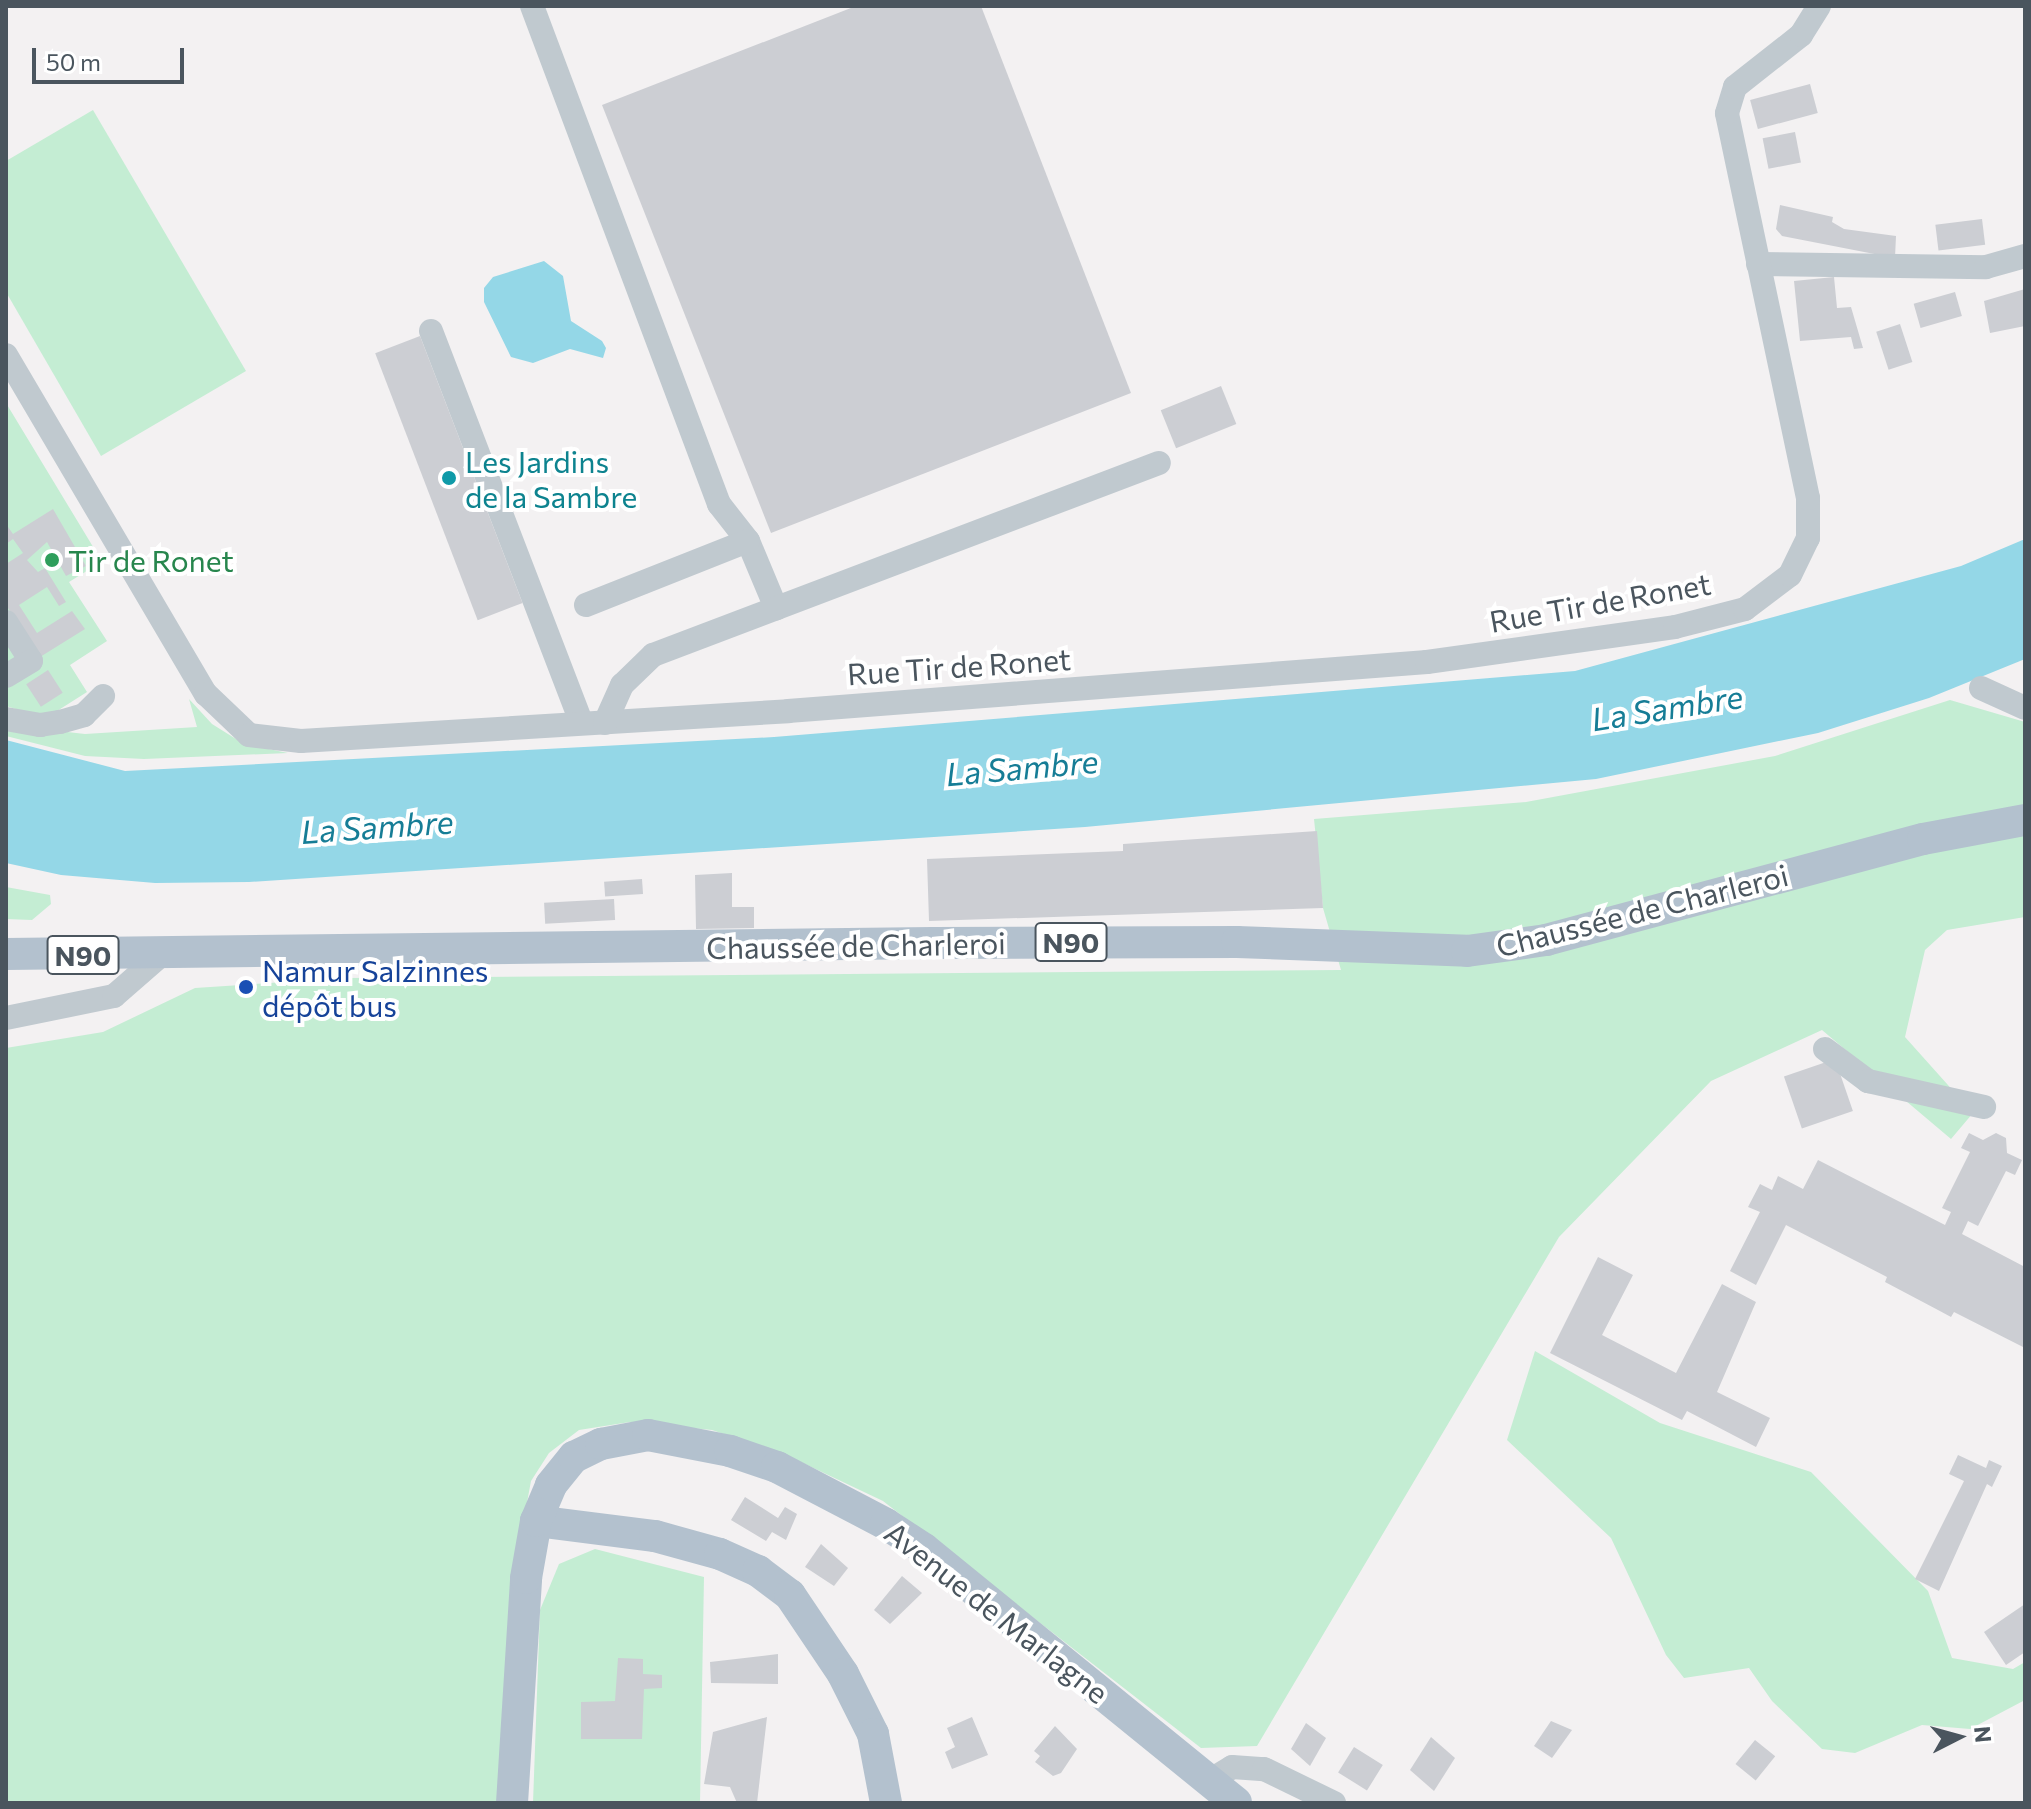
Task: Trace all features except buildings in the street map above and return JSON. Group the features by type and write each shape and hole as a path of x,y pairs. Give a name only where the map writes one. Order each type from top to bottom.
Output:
{"main road":[{"name":"Chaussée de Charleroi","path":"6,954 161,955 980,942 1237,942 1467,951 1546,940 1923,839 2025,820"},
{"name":"Avenue de Marlagne","path":"512,1803 526,1578 536,1521 565,1465 618,1439 648,1435 688,1440 777,1467 924,1549 1236,1803"},
{"path":"536,1521 655,1536 720,1554 758,1571 790,1595 843,1674 873,1734 886,1803"}],"street":[{"path":"532,6 719,504 748,541 776,608"},
{"name":"Rue Tir de Ronet","path":"6,355 206,694 249,735 301,741 1427,662 1675,627 1745,609 1790,575 1808,538 1809,518 1732,152 1730,99 1735,87 1762,62 1801,35 1819,6"},
{"path":"1758,264 1986,267 2025,256"},
{"path":"431,331 593,722 622,685 653,655 1159,463"},
{"path":"586,605 748,541"},
{"path":"6,622 31,661 6,676"},
{"path":"1981,688 2025,708"},
{"path":"6,719 60,722 84,715 103,696"},
{"path":"6,1018 114,996 161,955"},
{"path":"1825,1049 1868,1081 1984,1107"},
{"path":"1209,1781 1232,1767 1264,1769 1334,1803"}],"green space":[{"path":"93,110 246,371 101,456 6,292 6,161"},
{"name":"Tir de Ronet","path":"6,403 98,555 98,564 69,582 107,641 70,665 87,692 46,718 6,706"},
{"path":"189,699 212,724 244,744 288,753 144,759 85,756 6,736 6,725 85,734 197,727"},
{"path":"1950,700 2025,722 2025,917 1947,930 1925,950 1905,1037 1973,1113 1951,1139 1822,1030 1711,1081 1559,1237 1257,1746 1201,1748 883,1501 786,1455 712,1430 630,1422 579,1430 549,1453 531,1481 515,1567 499,1803 6,1803 6,1048 103,1032 195,988 345,978 1341,970 1323,908 1314,819 1526,802 1775,756"},
{"path":"6,887 50,895 51,904 32,920 6,919"},
{"path":"1535,1351 1660,1423 1811,1472 1928,1591 1952,1658 2013,1669 2025,1662 2025,1700 1970,1729 1922,1725 1855,1753 1822,1749 1772,1701 1749,1668 1684,1678 1666,1655 1611,1538 1507,1440"},
{"path":"595,1549 704,1577 700,1803 533,1803 540,1610 559,1564"}],"water":[{"path":"544,261 563,276 571,321 602,341 606,348 603,358 570,349 533,363 511,357 484,302 484,288 493,277"},
{"name":"La Sambre","path":"2025,539 2025,659 1929,698 1818,733 1596,779 1085,827 249,882 155,883 61,875 6,863 6,740 125,771 774,737 1575,671 1961,566"}],"place":[{"name":"Les Jardins de la Sambre","path":"449,478"},
{"name":"Tir de Ronet","path":"52,560"},
{"name":"Namur Salzinnes dépôt bus","path":"246,987"}]}
